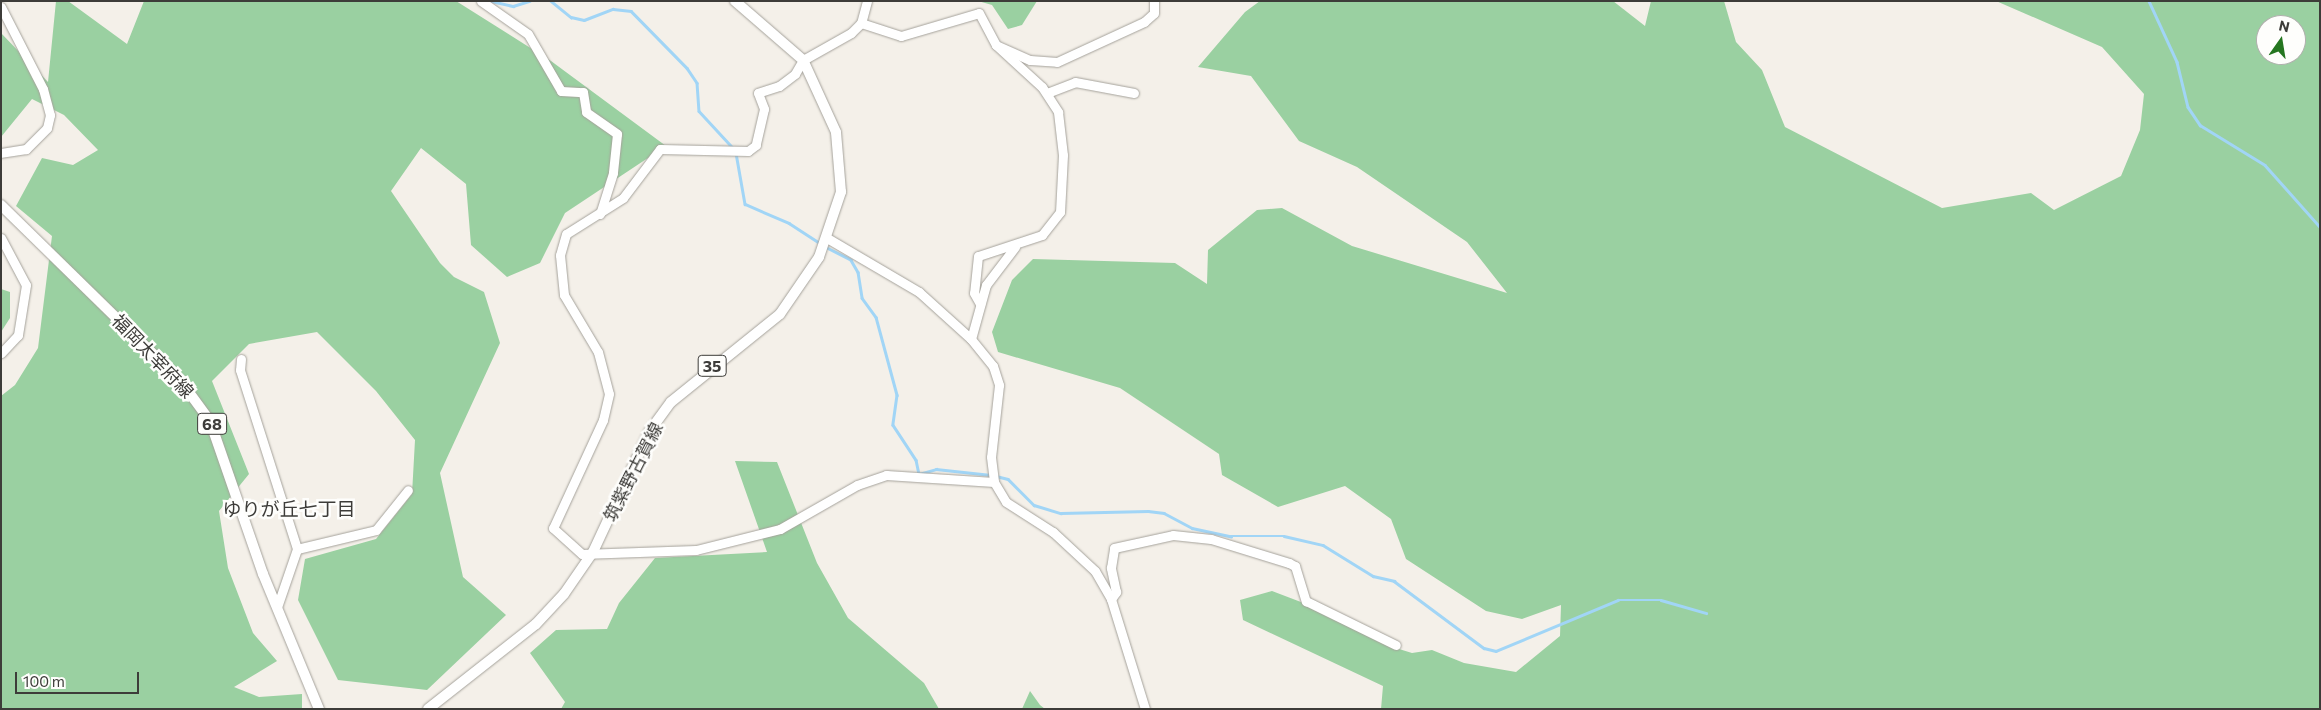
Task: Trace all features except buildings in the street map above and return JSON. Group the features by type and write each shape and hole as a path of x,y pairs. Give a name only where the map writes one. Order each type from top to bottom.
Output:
{"main road":[{"name":"筑紫野古賀線","path":"428,709 536,624 593,552 649,432 666,409 700,376 780,314 804,284 827,238 841,192 842,169 836,132 803,60 735,1"},
{"name":"福岡太宰府線","path":"2,207 197,401 219,442 277,607 319,709"}],"street":[{"path":"481,1 528,34 561,91 583,92 586,112 617,134 613,173 600,214"},
{"path":"867,1 860,23 803,60 795,74 779,86 758,93 764,109 762,127 756,145 748,150 660,149 623,198 566,234 560,263 564,295 598,352 609,394 603,420 553,528 582,554 593,552 696,550 780,529 857,484 886,475 994,482"},
{"path":"996,45 1030,60 1057,62 1144,22 1154,14 1154,1"},
{"path":"1,7 43,89 50,115 48,128 26,149 1,153"},
{"path":"860,23 901,36 979,13 996,45 1047,93 1061,121 1063,199 1048,230 1014,247 978,256 974,293 980,304"},
{"path":"1047,93 1075,82 1134,92"},
{"path":"1,238 26,285 18,335 1,354"},
{"path":"827,238 919,292 971,339 993,366 999,384 991,457 994,482 1006,502 1081,556 1111,599 1146,709"},
{"path":"971,339 980,304 996,268 1014,247"},
{"path":"241,359 240,370 297,549 277,607"},
{"path":"297,549 376,530 408,490"},
{"path":"1111,599 1116,592 1111,568 1114,548 1173,535 1211,539 1289,563 1306,602 1396,645"}],"green space":[{"path":"56,1 68,1 127,44 144,1 456,1 551,61 666,146 565,213 540,263 507,277 471,245 466,184 421,148 391,191 440,263 454,277 484,292 500,343 440,473 463,577 506,615 427,690 338,680 298,600 305,559 376,539 412,494 415,440 376,391 317,332 249,344 212,381 249,474 219,511 228,568 253,633 277,661 234,687 259,697 302,694 302,709 1,709 1,396 15,385 38,348 52,236 16,206 42,158 73,165 98,150 64,115 32,99 1,137 1,33 48,82"},
{"path":"978,1 1037,1 1022,25 1008,29 992,5"},
{"path":"1260,1 1613,1 1645,26 1651,1 1724,1 1736,42 1762,70 1785,127 1942,208 2031,193 2054,210 2121,176 2140,130 2144,94 2102,47 1996,1 2320,1 2320,709 1381,709 1383,686 1243,620 1240,600 1272,591 1314,607 1386,645 1412,653 1432,650 1464,663 1516,672 1560,636 1561,605 1522,619 1486,611 1406,559 1391,519 1345,486 1278,507 1222,475 1219,454 1120,388 998,352 992,332 1012,280 1033,259 1175,263 1207,284 1208,250 1257,210 1282,208 1352,246 1507,293 1467,242 1357,167 1299,141 1251,76 1198,67 1245,12"},
{"path":"1,289 10,292 10,318 1,332"},
{"path":"735,461 777,462 817,563 848,618 924,683 939,709 561,709 565,702 530,653 556,630 607,629 619,603 655,558 767,552"},
{"path":"1030,691 1040,705 1045,709 1022,709"}],"waterway":[{"path":"491,1 513,6 529,1"},
{"path":"551,1 571,17 584,20 613,9 631,11 687,68 697,83 699,111 733,148"},
{"path":"2149,1 2177,62 2188,107 2200,125 2265,165 2320,227"},
{"path":"736,153 745,204 789,223 821,244"},
{"path":"826,247 851,260 858,272 862,298 876,317 897,395 893,425 916,460 919,474 936,469 991,475"},
{"path":"996,476 1008,479 1034,505 1061,513 1148,511 1164,513 1192,528 1231,536 1284,536 1323,545 1373,576 1394,581 1484,648 1496,651 1618,600 1661,600 1706,613"}],"district":[{"name":"ゆりが丘七丁目","path":"289,509"}]}
